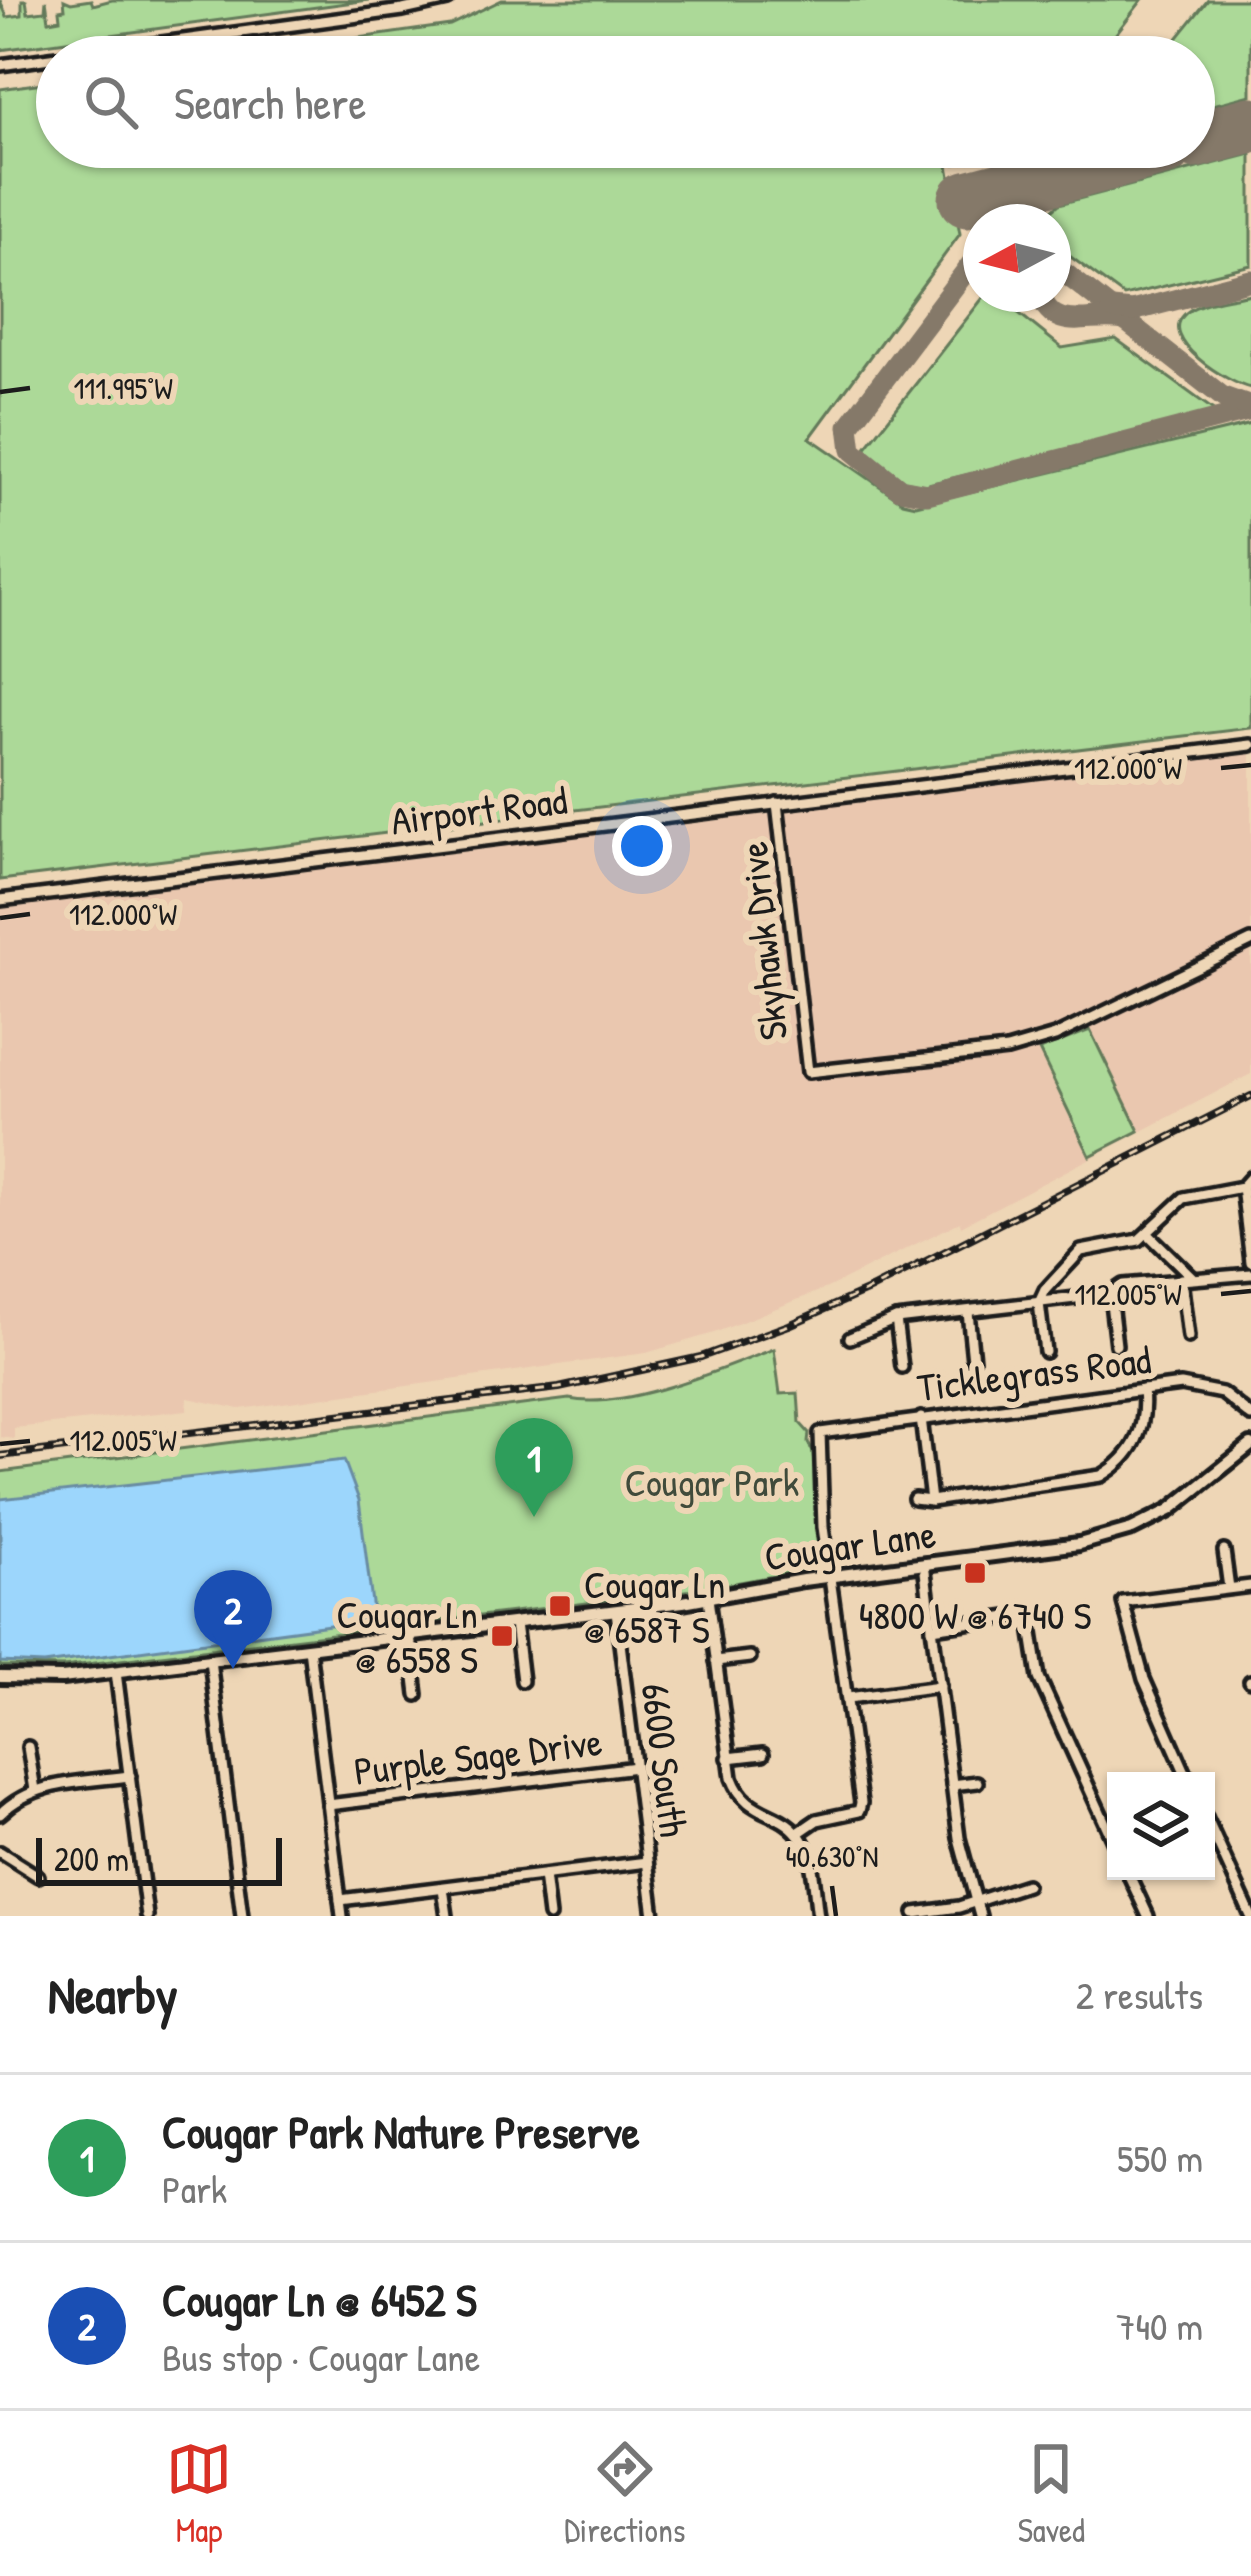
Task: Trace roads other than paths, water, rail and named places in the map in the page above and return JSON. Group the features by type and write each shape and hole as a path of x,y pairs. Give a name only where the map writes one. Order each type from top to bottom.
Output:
{"main road":[{"name":"Cougar Lane","path":"0,1678 116,1672 515,1623 1079,1544 1132,1529 1182,1502 1251,1445"}],"street":[{"path":"213,36 448,0"},
{"path":"0,65 36,60"},
{"name":"Airport Road","path":"0,900 1251,745"},
{"name":"Skyhawk Drive","path":"777,803 808,1072 1021,1048 1251,940"},
{"path":"1045,1352 1039,1303 1084,1248 1139,1240 1184,1198 1242,1187 1251,1177"},
{"path":"1242,1187 1251,1262"},
{"path":"1148,1234 1186,1278 1188,1337"},
{"path":"850,1338 896,1319 1110,1294 1123,1285 1251,1274"},
{"path":"1110,1294 1117,1345"},
{"path":"968,1312 974,1360"},
{"path":"896,1319 902,1367"},
{"name":"Ticklegrass Road","path":"831,1576 818,1436 827,1430 1181,1385 1207,1387 1229,1396 1251,1416"},
{"path":"914,1499 931,1501 1094,1479 1141,1446 1143,1390"},
{"path":"921,1418 931,1501"},
{"path":"1224,1551 1229,1588"},
{"path":"924,1564 962,1856 980,1916"},
{"path":"798,1833 817,1820 859,1811 861,1792 831,1576"},
{"path":"1186,1772 1144,1679 1123,1602 1251,1586"},
{"path":"708,1598 728,1758 742,1798 798,1833 809,1858 818,1916"},
{"name":"6600 South","path":"616,1610 654,1916"},
{"path":"932,1628 1029,1614 1040,1678 1107,1826"},
{"path":"515,1623 522,1682"},
{"path":"410,1636 417,1695"},
{"path":"309,1648 342,1916"},
{"path":"716,1660 750,1657"},
{"path":"210,1660 242,1916"},
{"path":"116,1672 147,1916"},
{"path":"848,1698 940,1686"},
{"path":"28,1747 35,1790"},
{"path":"728,1758 763,1754"},
{"name":"Purple Sage Drive","path":"328,1804 635,1767"},
{"path":"0,1814 35,1790 130,1776"},
{"path":"952,1785 977,1782"},
{"path":"1215,1837 1251,1916"},
{"path":"0,1852 38,1876"},
{"path":"340,1900 647,1862"},
{"path":"544,1875 549,1916"},
{"path":"1131,1880 1148,1916"},
{"path":"915,1913 1026,1886"},
{"path":"443,1888 447,1916"}],"water":[{"path":"344,1460 359,1500 374,1619 44,1664 0,1662 0,1499"}],"railway":[{"path":"0,1456 559,1388 701,1357 871,1289 1251,1096"}],"place":[{"name":"Cougar Park Nature Preserve","path":"534,1517"},
{"name":"4800 W @ 6740 S","path":"975,1573"},
{"name":"Cougar Ln @ 6587 S","path":"560,1606"},
{"name":"Cougar Ln @ 6558 S","path":"502,1636"},
{"name":"Cougar Ln @ 6452 S","path":"233,1669"}],"park label":[{"name":"Cougar Park","path":"712,1482"}]}
